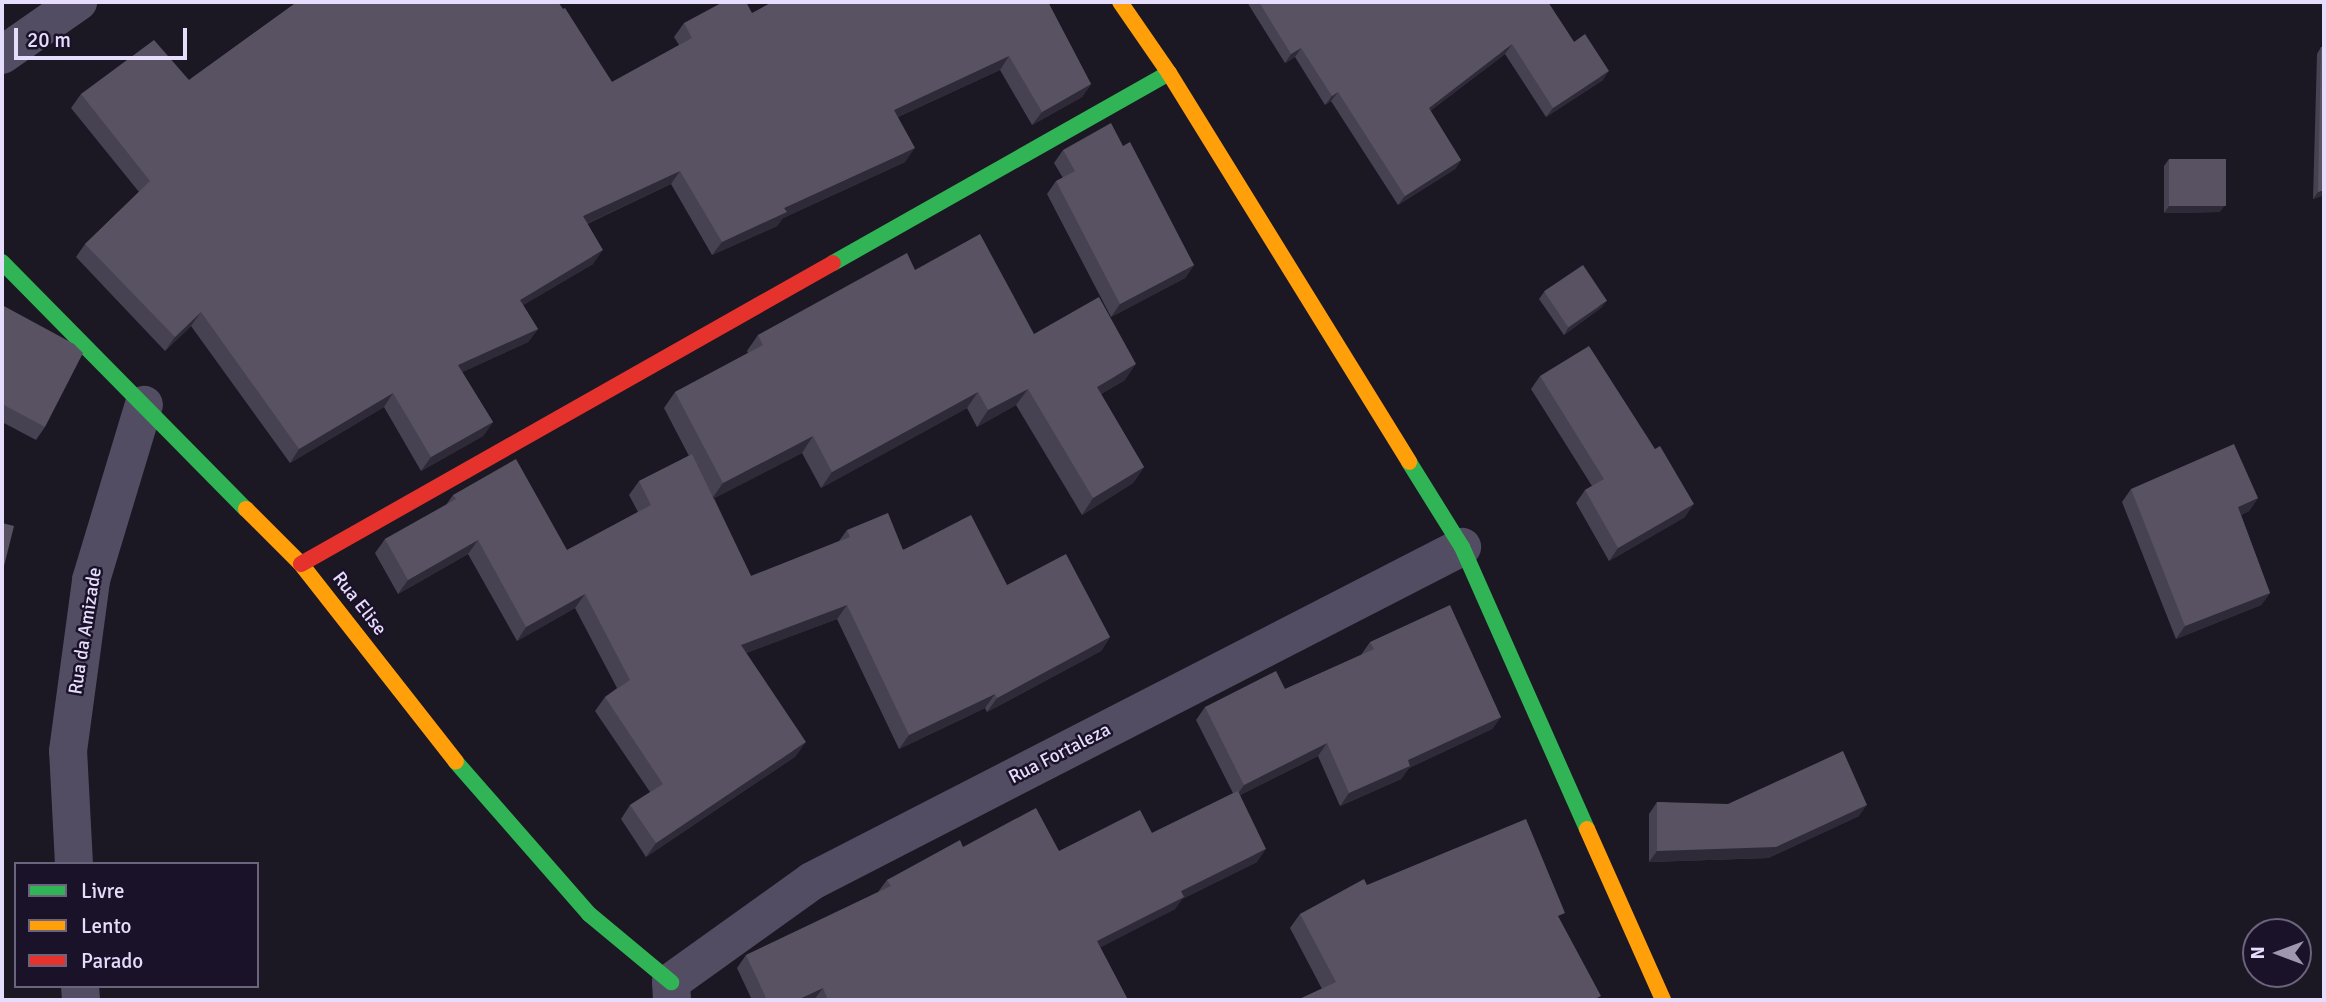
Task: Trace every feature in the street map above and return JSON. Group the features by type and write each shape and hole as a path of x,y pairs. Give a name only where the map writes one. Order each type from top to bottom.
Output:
{"street":[{"path":"2,55 78,2"},
{"path":"1119,2 1169,73 1462,547 1662,1000"},
{"path":"301,564 1169,73"},
{"name":"Rua Elise","path":"2,262 301,564 478,790 589,914 671,991"},
{"name":"Rua da Amizade","path":"74,862 68,751 91,580 144,405"},
{"name":"Rua Fortaleza","path":"671,991 813,881 1462,547"}],"building":[{"path":"297,2 558,2 565,8 612,82 692,38 684,23 723,2 746,2 752,13 772,2 1048,2 1091,84 1042,112 1009,56 894,110 915,148 784,208 787,212 722,242 680,171 583,216 603,250 520,300 538,329 458,365 493,422 431,457 393,393 299,449 201,312 175,337 85,244 150,181 81,94 154,40 189,80"},
{"path":"1259,2 1548,2 1574,42 1585,34 1609,71 1553,108 1512,44 1429,108 1461,160 1405,196 1338,92 1332,96 1301,48 1291,54"},
{"path":"2321,47 2324,47 2324,190 2318,192"},
{"path":"1111,123 1123,146 1130,142 1194,265 1120,304 1056,181 1075,171 1063,150"},
{"path":"2169,159 2226,159 2226,206 2169,206"},
{"path":"980,234 1034,334 1099,297 1136,364 1097,387 1144,467 1093,498 1028,389 988,410 978,392 832,472 813,436 723,483 675,392 763,345 758,335 907,253 915,270"},
{"path":"1583,265 1607,301 1568,327 1544,291"},
{"path":"2,305 74,344 83,353 45,427 2,404"},
{"path":"1589,346 1655,449 1660,446 1694,504 1618,548 1585,490 1604,479 1540,376"},
{"path":"2234,444 2258,498 2238,507 2270,593 2185,626 2131,489"},
{"path":"692,454 751,576 850,537 847,530 888,513 903,550 971,515 1007,585 1066,554 1110,637 997,698 995,694 909,735 847,605 741,645 806,742 656,843 630,805 663,784 605,697 630,680 585,594 526,627 478,540 408,580 385,539 456,499 453,495 516,459 567,550 651,505 639,481"},
{"path":"2,523 14,526 2,574"},
{"path":"1450,605 1501,717 1408,760 1410,766 1349,793 1327,743 1244,785 1205,707 1276,671 1285,689 1374,649 1370,642"},
{"path":"1843,751 1867,805 1776,847 1657,851 1657,802 1728,804"},
{"path":"1238,791 1266,849 1181,891 1184,897 1097,941 1128,1000 828,1000 823,988 797,1000 767,1000 746,955 891,886 887,880 960,840 963,847 1036,808 1059,851 1140,810 1152,833"},
{"path":"1526,819 1565,913 1558,916 1601,996 1593,1000 1297,1000 1336,982 1300,914 1364,879 1367,885"}],"traffic: fast":[{"path":"833,263 1169,73"},
{"path":"2,262 246,509"},
{"path":"1409,462 1462,547 1587,829"},
{"path":"456,762 589,914 671,982"}],"traffic: slow":[{"path":"1120,2 1169,73 1409,462"},
{"path":"246,509 301,564 456,762"},
{"path":"1587,829 1663,1000"}],"traffic: jam":[{"path":"301,564 833,263"}]}
